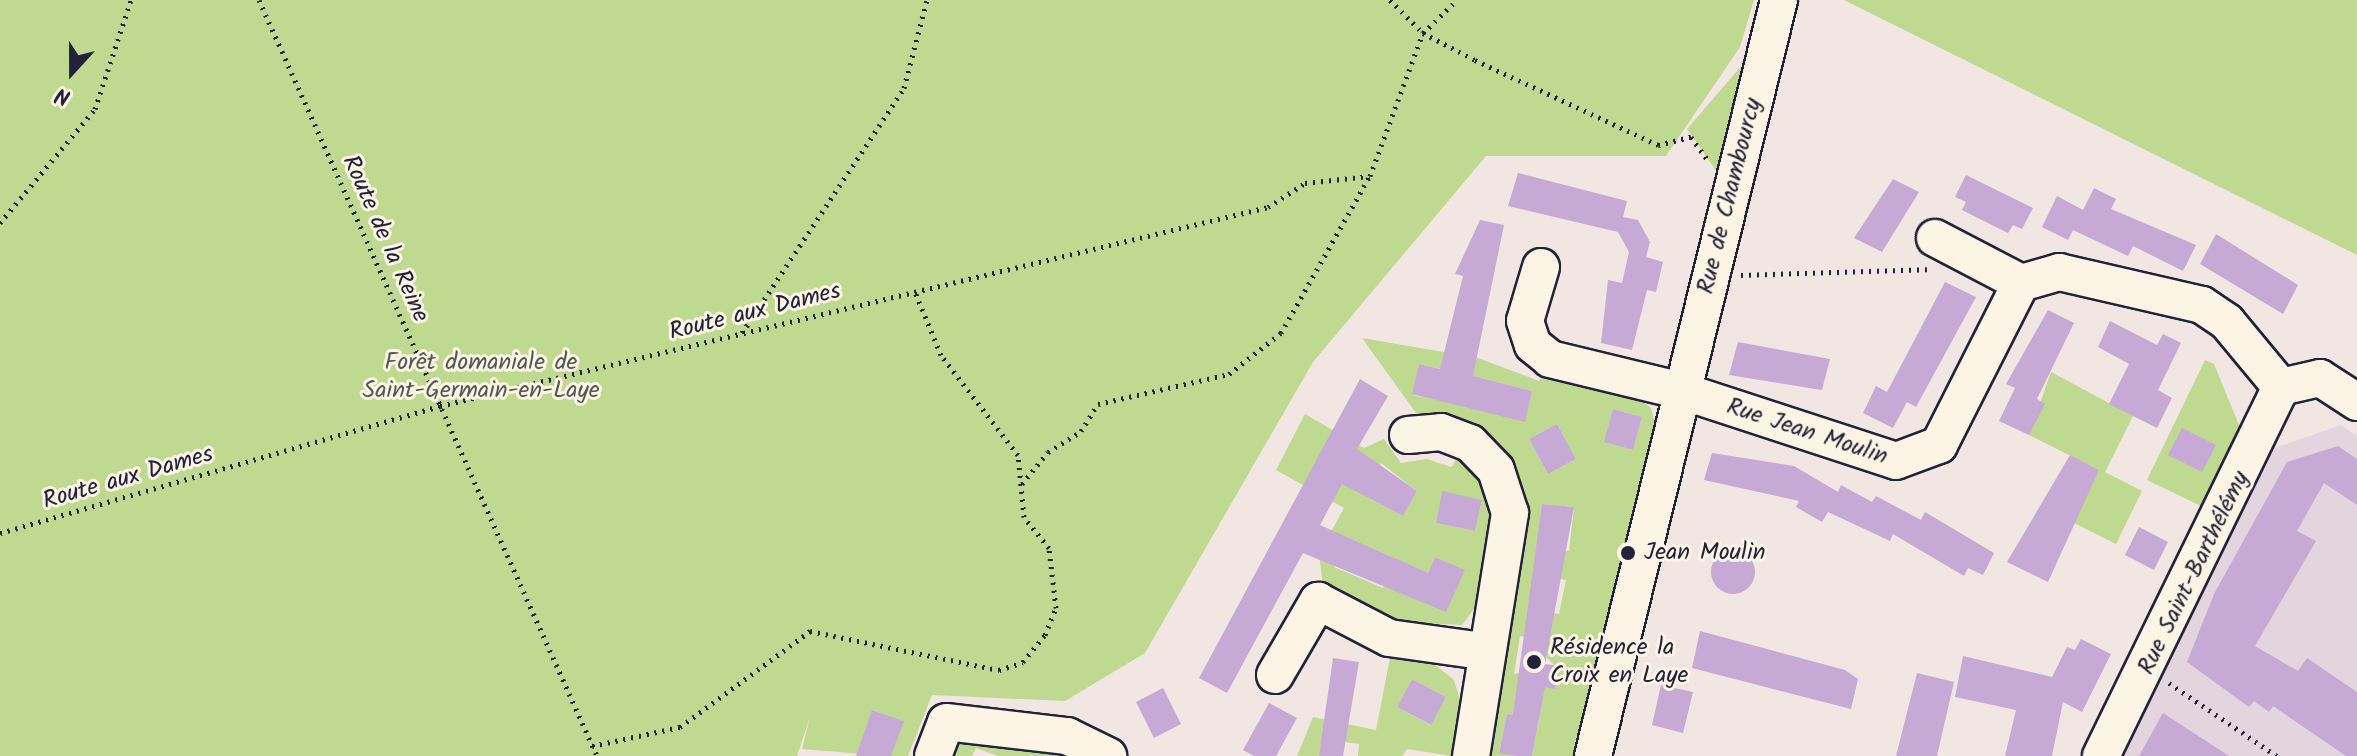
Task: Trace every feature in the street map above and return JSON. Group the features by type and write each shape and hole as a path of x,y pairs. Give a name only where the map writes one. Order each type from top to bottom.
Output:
{"street":[{"name":"Rue de Chambourcy","path":"1593,756 1779,0"},
{"path":"1940,253 2021,283 2059,272 2202,305 2227,322 2281,387 2320,378 2357,402"},
{"path":"1541,267 1525,321 1533,345 1550,359 1682,391"},
{"name":"Rue Jean Moulin","path":"1682,391 1896,461 1918,459 1939,445 2021,283"},
{"name":"Rue Saint-Barthélémy","path":"2101,756 2147,669 2281,387"},
{"path":"1408,435 1455,437 1496,470 1510,513 1483,651 1471,756"},
{"path":"1275,675 1318,601 1389,638 1483,651"},
{"path":"933,756 946,722 1067,736 1108,756"}],"path":[{"path":"0,223 95,109 131,0"},
{"name":"Route de la Reine","path":"259,0 597,756"},
{"path":"741,334 904,88 927,0"},
{"path":"1390,0 1423,33 1658,145 1691,137 1715,175 1734,182"},
{"path":"1021,484 1048,452 1081,431 1098,404 1229,374 1281,333 1370,176 1423,33 1457,0"},
{"name":"Route aux Dames","path":"0,533 440,406 1268,207 1305,183 1370,176"},
{"path":"1728,275 1940,253"},
{"path":"592,746 680,727 810,631 999,670 1023,662 1056,608 1049,548 1024,517 1018,455 941,355 914,292"},
{"path":"2147,669 2277,756"}],"shaded area":[{"path":"2341,425 2357,436 2357,756 2119,756 2272,449"}],"green space":[{"name":"Forêt domaniale de Saint-Germain-en-Laye","path":"0,0 1754,0 1740,47 1666,156 1486,156 1313,362 1145,653 1065,701 932,695 908,756 891,756 903,721 873,710 860,746 887,756 802,749 810,717 797,756 0,756"},
{"path":"1844,0 2357,0 2357,255"},
{"path":"1743,64 1717,172 1687,129"},
{"path":"1362,338 1478,358 1539,381 1543,374 1637,397 1651,408 1655,423 1573,756 1532,756 1539,720 1507,714 1499,752 1517,756 1488,756 1524,500 1514,469 1455,422 1416,413","holes":["1419,364 1459,373 1452,403 1413,395","1481,378 1532,391 1524,421","1613,409 1642,417 1633,450 1605,442","1557,424 1576,459 1548,474 1529,439","1542,504 1574,507 1569,551 1537,547","1535,574 1566,580 1559,614 1529,609","1520,636 1548,641 1546,657 1555,666 1514,674"]},
{"path":"2205,360 2214,364 2241,430 2203,507 2147,480"},
{"path":"2051,372 2133,416 2105,472 2142,491 2116,544 2072,522 2099,470 2029,435"},
{"path":"1305,414 1364,448 1384,439 1401,463 1427,459 1451,467 1461,453 1470,459 1496,502 1480,601 1462,625 1389,621 1323,586 1319,554 1344,508 1276,470","holes":["1381,463 1417,491 1403,516 1363,495","1442,492 1482,500 1475,531 1436,523","1347,537 1396,559 1383,588 1334,567","1435,557 1464,570 1446,611 1417,598"]},
{"path":"1391,653 1434,664 1454,680 1461,704 1452,756 1407,749 1402,756 1358,756 1359,744 1322,739 1319,756 1297,756 1313,717 1376,730","holes":["1412,679 1446,697 1430,725 1397,707"]},
{"path":"962,736 1056,748 1071,756 998,756 976,748 972,756 955,756"}],"building":[{"path":"1518,173 1627,201 1623,217 1638,220 1650,242 1646,257 1663,262 1656,292 1647,290 1632,350 1601,343 1608,280 1622,283 1629,252 1618,232 1508,206"},
{"path":"1966,175 2033,208 2022,229 2013,225 2008,233 1962,210 1966,202 1955,197"},
{"path":"1893,179 1919,192 1882,252 1854,238"},
{"path":"2094,188 2116,199 2111,209 2196,245 2183,271 2133,246 2128,256 2073,230 2068,240 2042,227 2057,196 2083,210"},
{"path":"1480,220 1504,225 1473,376 1532,391 1525,422 1412,394 1419,364 1440,369 1463,276 1455,274"},
{"path":"2216,234 2298,285 2283,314 2200,264"},
{"path":"1945,282 1976,297 1916,407 1907,402 1893,428 1863,413 1876,386 1887,392"},
{"path":"2048,310 2074,323 2037,399 2045,404 2029,435 1999,421 2015,388 2006,384"},
{"path":"2110,321 2157,345 2163,334 2181,343 2158,390 2172,398 2157,428 2109,404 2129,364 2098,347"},
{"path":"1738,342 1830,359 1822,390 1729,375"},
{"path":"1360,379 1388,396 1357,449 1417,491 1403,516 1342,484 1320,525 1428,573 1435,557 1465,570 1446,612 1303,553 1227,693 1199,678"},
{"path":"1613,409 1642,417 1633,450 1604,442"},
{"path":"1557,424 1576,459 1548,474 1529,439"},
{"path":"2182,428 2216,445 2202,472 2168,455"},
{"path":"2338,446 2357,459 2357,505 2324,483 2297,531 2316,541 2255,646 2298,671 2307,658 2357,692 2357,756 2346,756 2273,706 2269,712 2254,701 2249,707 2187,662 2214,594 2287,462"},
{"path":"1712,453 1794,466 1838,492 1841,485 1872,502 1876,496 1921,520 1925,512 1994,553 1983,575 1968,568 1964,576 1893,534 1890,541 1828,512 1822,522 1796,507 1799,501 1704,480"},
{"path":"2070,455 2099,470 2048,582 2007,562"},
{"path":"1442,491 1482,500 1475,531 1436,523"},
{"path":"1542,504 1574,507 1545,664 1559,666 1555,689 1545,687 1532,756 1517,756 1499,753 1507,714 1513,715"},
{"path":"2139,527 2168,542 2154,570 2125,555"},
{"path":"1733,550 1748,557 1755,572 1748,587 1733,594 1718,587 1711,572 1718,557"},
{"path":"1700,631 1845,670 1858,679 1851,709 1692,668"},
{"path":"2081,639 2111,654 2082,712 2063,702 2052,756 2005,756 2016,710 1955,697 1963,656 2052,677 2067,647 2075,650"},
{"path":"1333,658 1359,662 1343,756 1319,756"},
{"path":"1917,673 1954,682 1937,756 1896,756"},
{"path":"1412,679 1446,697 1431,725 1397,707"},
{"path":"1661,685 1693,692 1683,733 1652,725"},
{"path":"1163,688 1181,724 1154,738 1136,702"},
{"path":"1269,703 1297,718 1276,756 1254,756 1243,750"},
{"path":"872,710 904,721 891,756 856,756"},
{"path":"2163,713 2229,756 2139,756"}],"place":[{"name":"Jean Moulin","path":"1628,553"},
{"name":"Résidence la Croix en Laye","path":"1534,662"}]}
